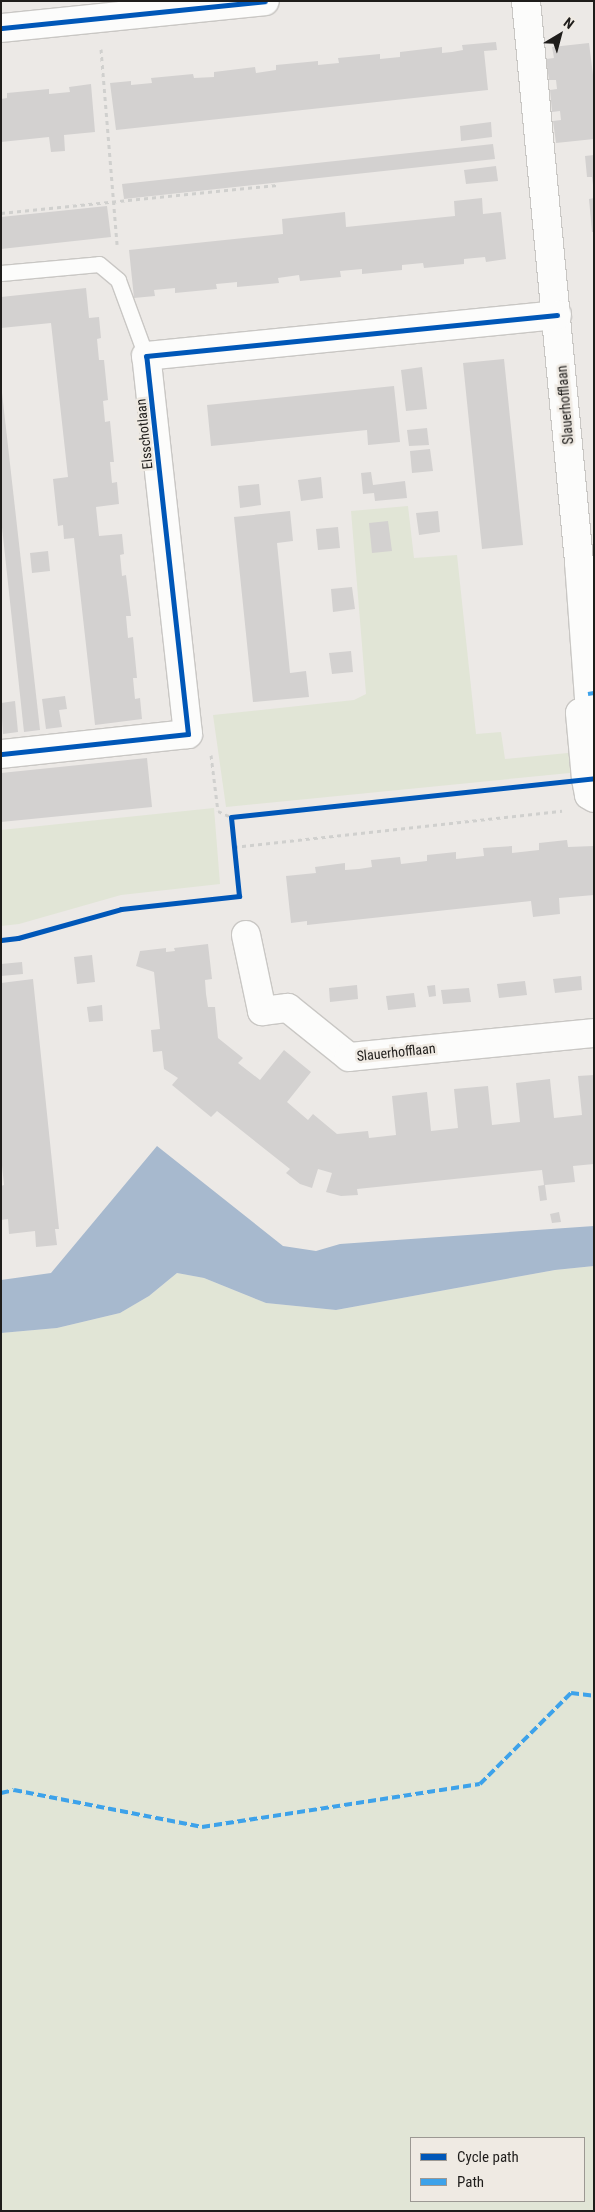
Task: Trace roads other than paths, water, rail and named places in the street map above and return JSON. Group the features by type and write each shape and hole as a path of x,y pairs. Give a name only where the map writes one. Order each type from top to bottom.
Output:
{"street":[{"path":"1,28 265,1"},
{"name":"Slauerhofflaan","path":"526,1 557,315 590,711 580,712 586,779 589,795 594,798"},
{"path":"146,356 557,315"},
{"name":"Elsschotlaan","path":"1,754 188,734 146,356"},
{"name":"Slauerhofflaan","path":"246,935 262,1011 288,1008 349,1057 594,1033"}],"lane":[{"name":"Elsschotlaan","path":"1,273 98,264 118,280 146,356"}],"water":[{"path":"157,1146 283,1246 316,1251 340,1244 594,1226 594,1266 555,1270 336,1310 266,1303 204,1278 177,1273 149,1296 120,1313 57,1328 1,1333 1,1280 51,1273"}]}
